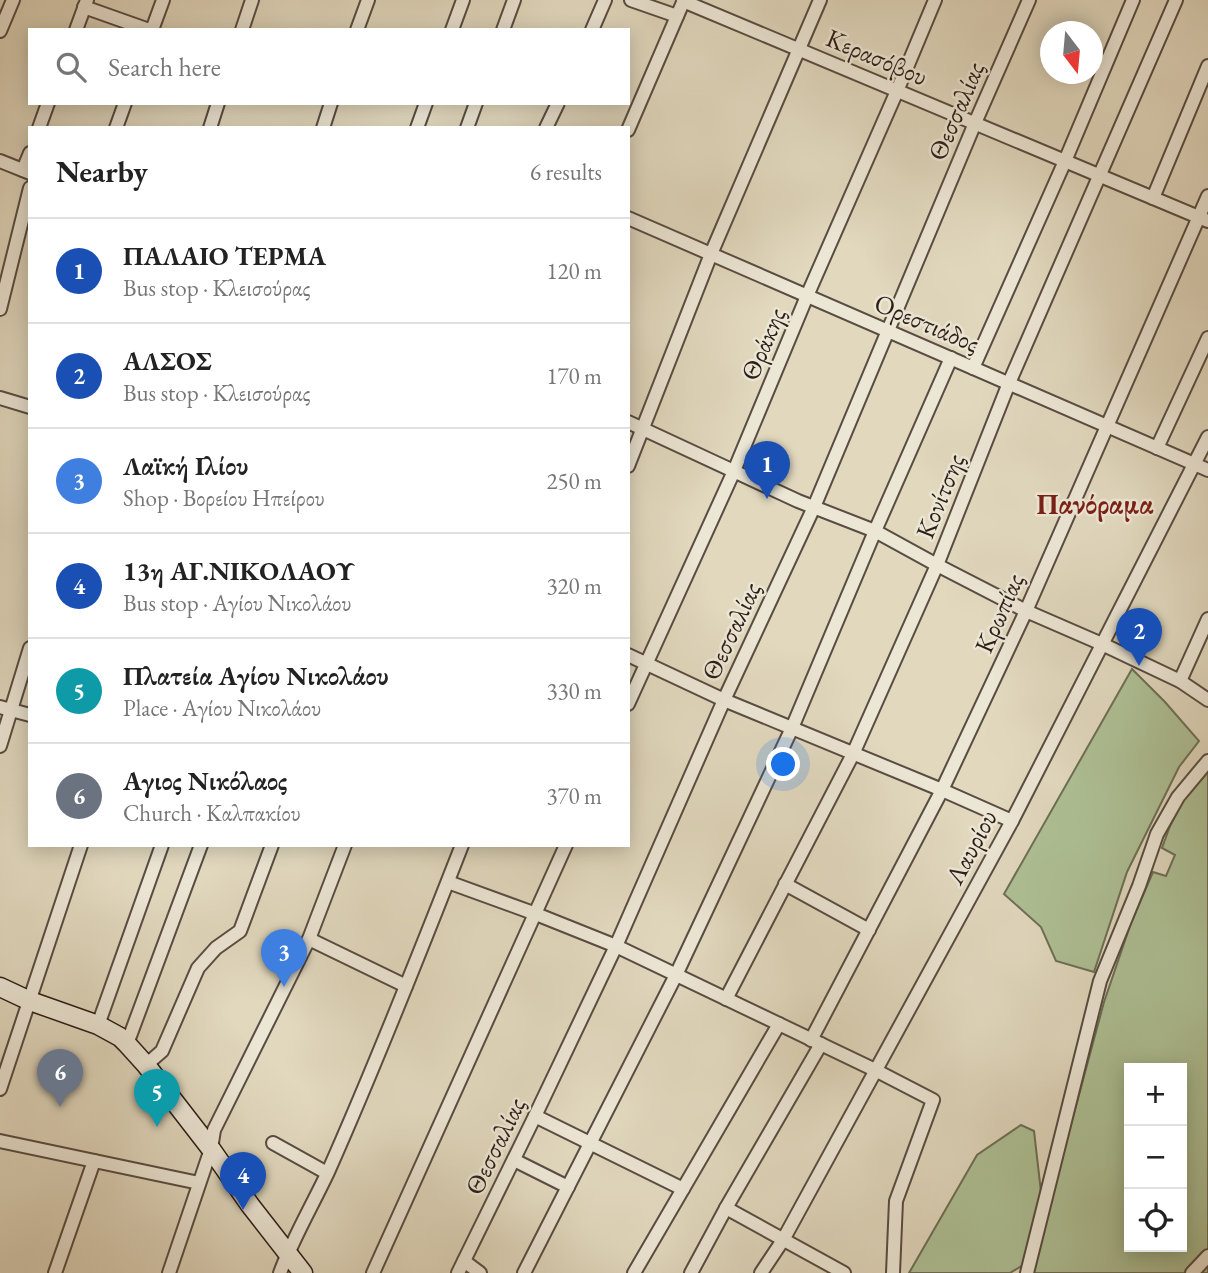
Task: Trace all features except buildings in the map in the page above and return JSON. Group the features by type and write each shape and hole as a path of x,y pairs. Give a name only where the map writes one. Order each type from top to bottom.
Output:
{"street":[{"path":"0,31 13,0"},
{"path":"151,28 163,0"},
{"path":"243,28 252,0"},
{"path":"358,28 368,0"},
{"path":"453,28 463,0"},
{"path":"504,28 514,0"},
{"path":"593,28 605,0"},
{"path":"631,0 677,16"},
{"path":"630,126 683,0"},
{"name":"Κερασόβου","path":"683,0 1203,219"},
{"path":"630,461 711,254 820,0"},
{"name":"Θράκης","path":"630,700 734,471 935,0"},
{"name":"Θεσσαλίας","path":"461,1267 616,946 724,700 814,507 975,123 1030,0"},
{"path":"973,368 1133,0"},
{"name":"Κονίτσης","path":"726,999 853,754 937,565 1009,383 1177,0"},
{"path":"77,28 86,3 145,28"},
{"path":"1153,198 1208,66"},
{"path":"40,126 47,105"},
{"path":"117,126 124,105"},
{"path":"211,126 217,105"},
{"path":"324,126 330,105"},
{"path":"419,126 425,105"},
{"path":"468,126 475,105"},
{"path":"547,126 557,105"},
{"path":"0,161 27,172"},
{"path":"0,309 28,196"},
{"name":"Κρωπίας","path":"691,1273 816,1042 869,930 942,790 1203,219 1208,196"},
{"name":"Ορεστιάδος","path":"630,219 1208,470"},
{"path":"1157,448 1208,338"},
{"path":"524,1273 676,975 792,728 951,358"},
{"path":"0,398 28,406"},
{"path":"630,423 787,496 875,531 1026,611 1180,681 1208,700"},
{"name":"Λαυρίου","path":"761,1273 783,1240 1012,821 1208,437"},
{"path":"1180,681 1208,619"},
{"path":"0,746 6,708 28,653"},
{"path":"630,656 724,700 1012,821"},
{"path":"6,708 28,714"},
{"path":"1027,1273 1100,981 1157,834 1178,797 1208,761"},
{"path":"0,1089 80,847"},
{"path":"98,1025 161,847"},
{"path":"127,1044 200,847"},
{"path":"146,1065 162,1051 198,968 216,948 240,931 271,847"},
{"path":"169,1273 211,1149 214,1130 309,939 344,847"},
{"path":"280,1273 287,1252 327,1173 461,847"},
{"path":"373,1273 565,847"},
{"path":"448,882 616,946 933,1100 896,1201 893,1273"},
{"path":"785,884 869,930"},
{"path":"309,939 406,986"},
{"path":"0,987 30,1001 98,1025 120,1037 146,1065 303,1273"},
{"path":"634,1273 779,1024"},
{"path":"535,1116 683,1189"},
{"path":"0,1141 199,1184"},
{"path":"273,1143 327,1173"},
{"path":"514,1160 568,1187"},
{"path":"55,1273 94,1161"},
{"path":"726,1208 844,1273"},
{"path":"1192,1273 1208,1256"},
{"path":"811,1273 820,1260"},
{"path":"461,1267 480,1273"}],"green space":[{"path":"1132,669 1199,741 1179,767 1127,872 1094,972 1056,961 1041,927 1004,894"},
{"path":"1208,772 1208,1273 1031,1273 1104,1002 1131,923 1153,872 1166,876 1175,855 1162,848 1185,797"},
{"path":"1021,1125 1034,1131 1041,1192 1023,1265 1010,1273 909,1273 977,1155"}],"place":[{"name":"ΠΑΛΑΙΟ ΤΕΡΜΑ","path":"767,499"},
{"name":"ΑΛΣΟΣ","path":"1139,666"},
{"name":"Λαϊκή Ιλίου","path":"284,987"},
{"name":"Αγιος Νικόλαος","path":"60,1107"},
{"name":"Πλατεία Αγίου Νικολάου","path":"157,1127"},
{"name":"13η ΑΓ.ΝΙΚΟΛΑΟΥ","path":"243,1210"}],"district":[{"name":"Πανόραμα","path":"1095,504"}]}
